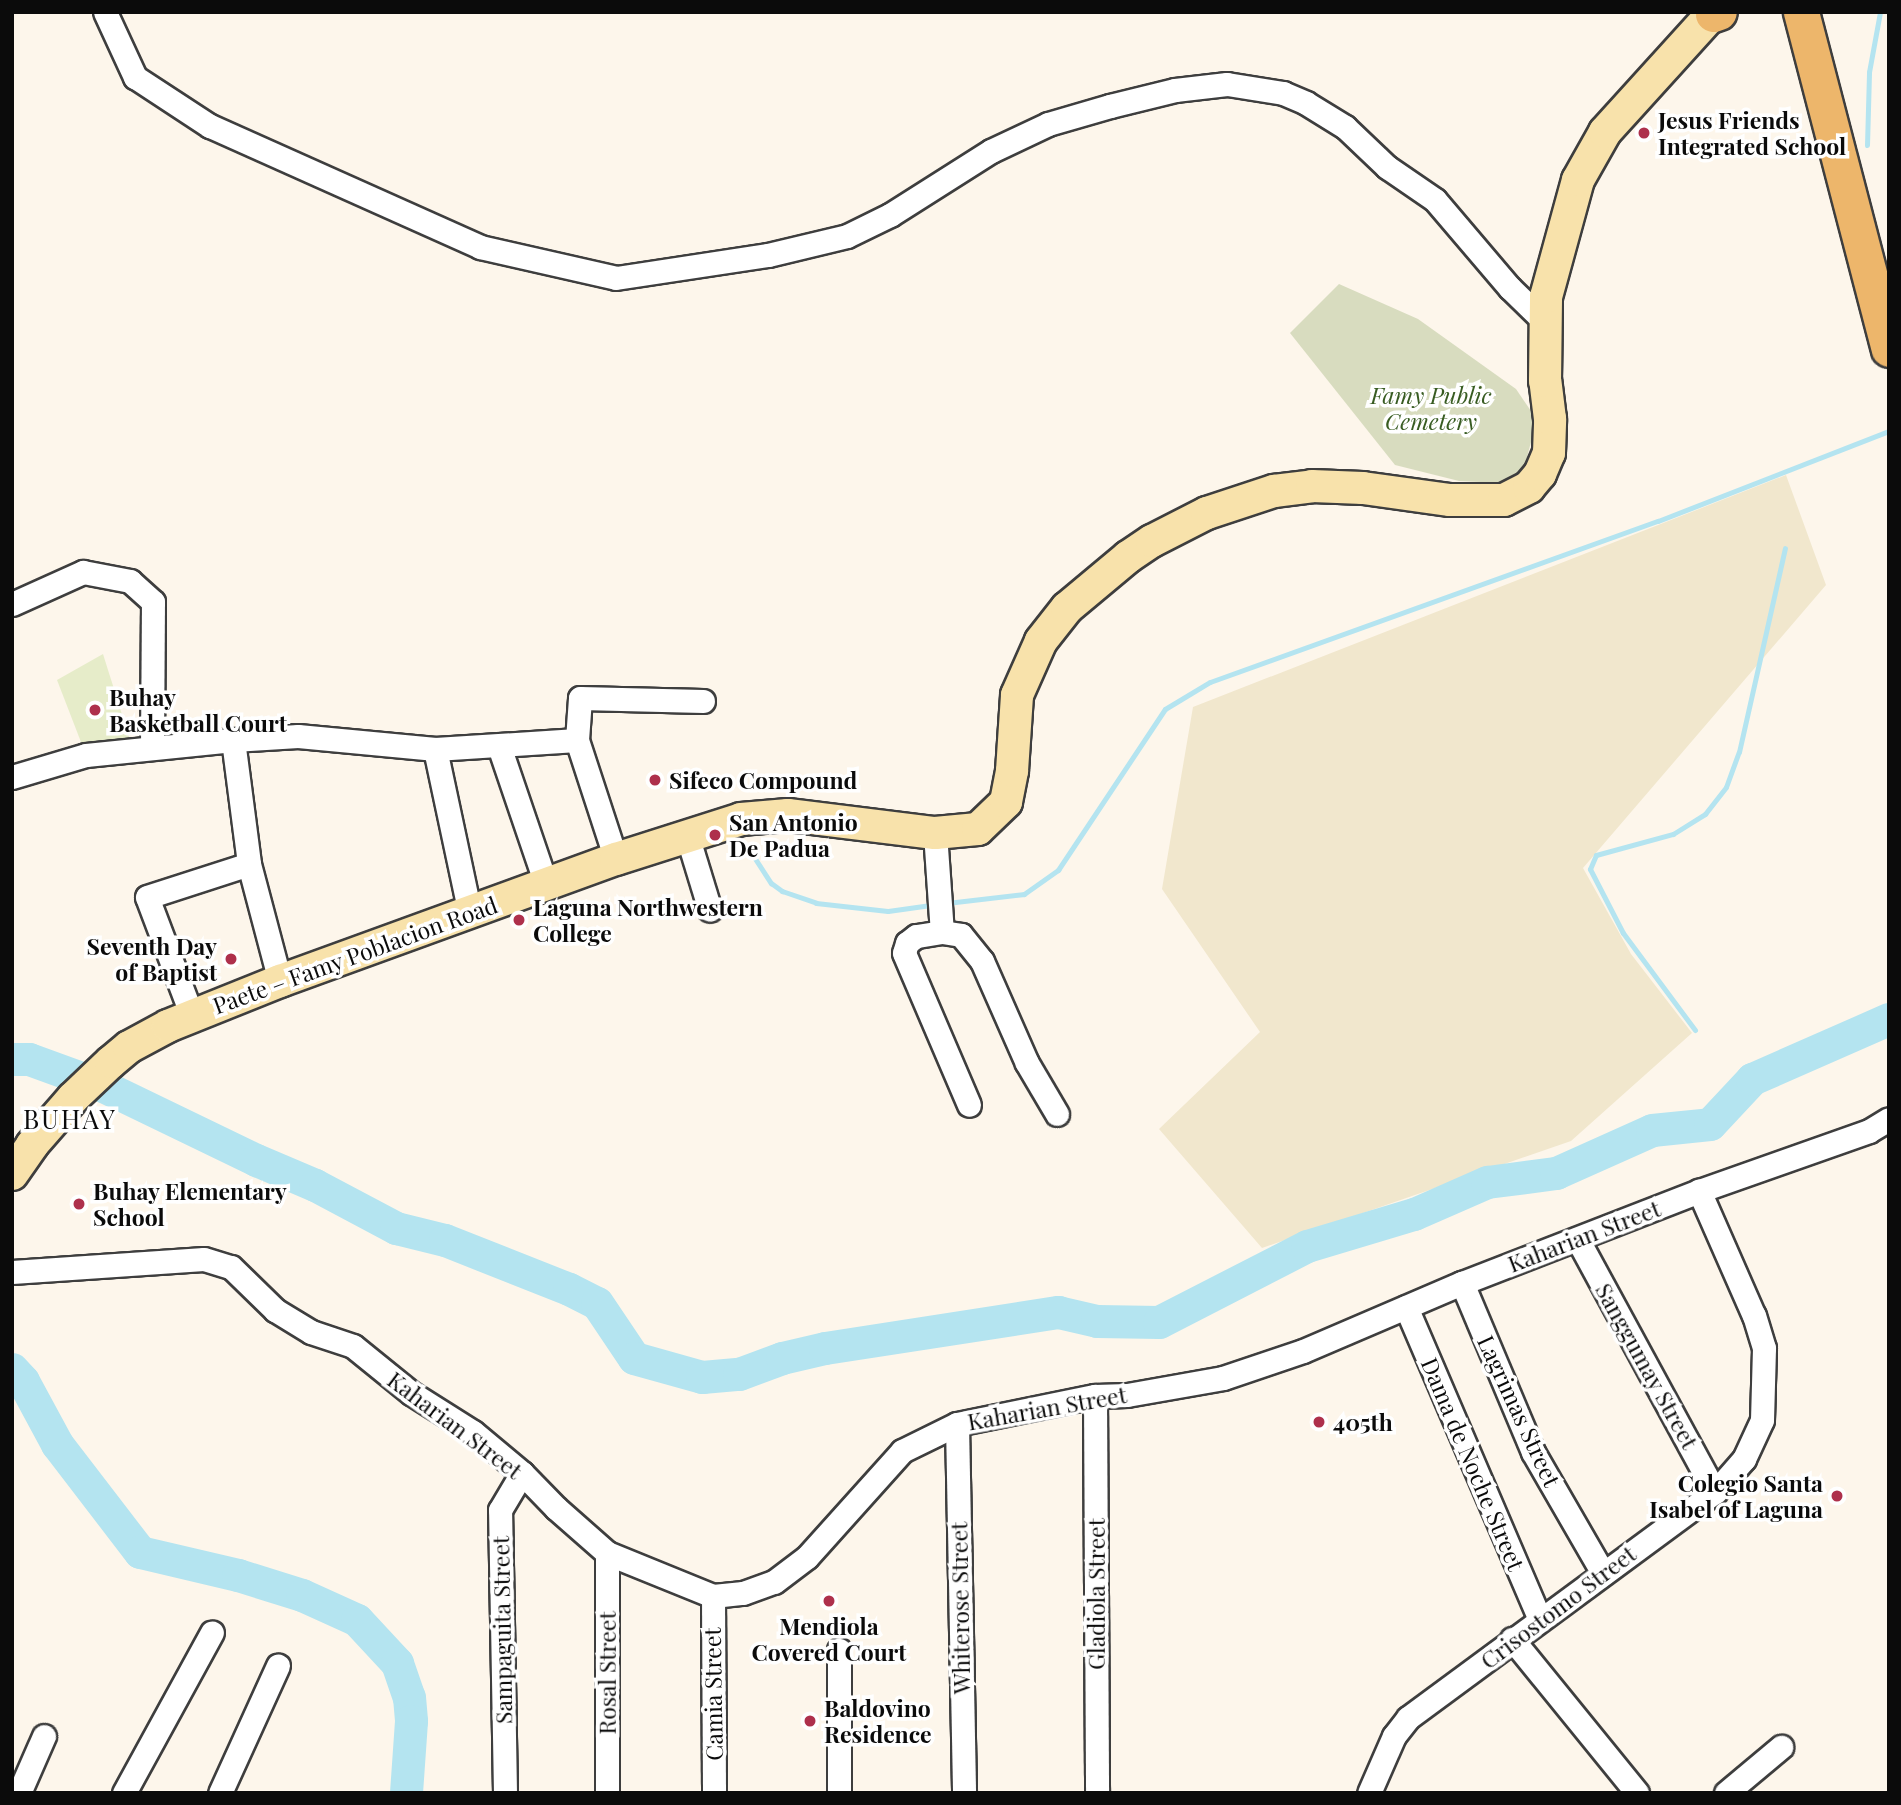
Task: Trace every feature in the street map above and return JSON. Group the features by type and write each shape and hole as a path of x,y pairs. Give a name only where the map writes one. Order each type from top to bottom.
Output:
{"main road":[{"name":"Paete – Famy Poblacion Road","path":"12,1174 32,1145 73,1098 129,1047 192,1016 280,981 616,859 741,819 788,815 936,833 978,829 1006,802 1012,771 1017,695 1041,641 1067,607 1152,541 1207,513 1274,491 1312,486 1363,488 1450,500 1504,500 1528,486 1540,474 1549,453 1545,321 1552,266 1578,180 1605,132 1715,13"},
{"path":"1792,15 1889,349"}],"street":[{"path":"105,12 135,77 210,126 480,247 616,278 727,262 847,236 890,215 991,151 1048,124 1110,106 1175,90 1227,84 1283,93 1306,103 1345,127 1387,167 1435,200 1510,288 1545,321"},
{"path":"12,604 83,572 130,581 153,602 152,747"},
{"path":"616,859 578,740 580,698 703,701"},
{"path":"12,777 86,755 233,740 298,736 435,749 578,740"},
{"path":"233,740 249,864 280,981"},
{"path":"499,746 546,884"},
{"path":"435,749 470,913"},
{"path":"936,833 943,932"},
{"path":"687,835 710,910"},
{"path":"192,1016 147,897 249,864"},
{"path":"968,1105 904,953 907,943 916,936 943,932 961,935 982,961 1027,1063 1057,1114"},
{"name":"Kaharian Street","path":"12,1272 204,1259 231,1267 275,1310 311,1332 353,1346 411,1393 473,1432 522,1473 556,1508 607,1553 713,1595 743,1593 774,1582 807,1557 902,1451 957,1424 1095,1396 1128,1395 1223,1378 1303,1351 1462,1283 1699,1191 1869,1131 1889,1119"},
{"name":"Crisostomo Street","path":"1369,1793 1394,1736 1408,1718 1715,1492 1744,1460 1762,1420 1764,1348 1754,1316 1699,1191"},
{"name":"Sanggumay Street","path":"1578,1240 1715,1492"},
{"name":"Lagrimas Street","path":"1462,1283 1533,1452 1603,1573"},
{"name":"Dama de Noche Street","path":"1406,1307 1540,1620"},
{"name":"Gladiola Street","path":"1095,1396 1097,1793"},
{"name":"Whiterose Street","path":"957,1424 964,1793"},
{"name":"Sampaguita Street","path":"505,1793 500,1510 522,1473"},
{"name":"Rosal Street","path":"607,1553 607,1793"},
{"name":"Camia Street","path":"713,1595 714,1793"},
{"path":"124,1793 212,1632"},
{"path":"1512,1639 1637,1793"},
{"path":"839,1650 839,1793"},
{"path":"220,1793 278,1666"},
{"path":"19,1793 44,1736"},
{"path":"1741,1788 1782,1747"}],"shaded area":[{"path":"1786,475 1826,585 1583,868 1631,954 1692,1033 1571,1141 1262,1248 1159,1129 1260,1032 1162,889 1193,707"}],"green space":[{"name":"Famy Public Cemetery","path":"1339,284 1418,319 1516,389 1537,420 1524,468 1503,483 1459,481 1395,465 1290,333"},
{"name":"Buhay Basketball Court","path":"103,654 130,740 86,755 57,680"}],"waterway":[{"path":"1867,145 1869,72 1880,12"},
{"path":"947,903 1024,894 1058,870 1165,709 1210,682 1658,521 1889,431"},
{"path":"1695,1030 1623,933 1590,869 1596,855 1673,834 1705,814 1726,787 1739,752 1785,548"},
{"path":"752,854 771,883 782,891 816,903 888,911 931,905"},
{"path":"12,1059 29,1059 103,1086 256,1160 315,1185 396,1228 445,1240 569,1289 597,1303 634,1358 702,1377 739,1374 782,1358 825,1348 1058,1312 1097,1321 1159,1322 1307,1246 1414,1214 1487,1182 1556,1173 1652,1130 1710,1124 1752,1079 1889,1019"},
{"path":"12,1369 23,1381 57,1444 140,1552 238,1575 302,1595 357,1620 397,1663 409,1697 411,1721 406,1793"}],"place":[{"name":"Jesus Friends Integrated School","path":"1644,133"},
{"name":"Buhay Basketball Court","path":"95,710"},
{"name":"Sifeco Compound","path":"655,780"},
{"name":"San Antonio De Padua","path":"715,835"},
{"name":"Laguna Northwestern College","path":"519,920"},
{"name":"Seventh Day of Baptist","path":"231,959"},
{"name":"Buhay Elementary School","path":"79,1204"},
{"name":"405th","path":"1319,1422"},
{"name":"Colegio Santa Isabel of Laguna","path":"1837,1496"},
{"name":"Mendiola Covered Court","path":"829,1601"},
{"name":"Baldovino Residence","path":"810,1721"}],"district":[{"name":"BUHAY","path":"70,1119"}]}
